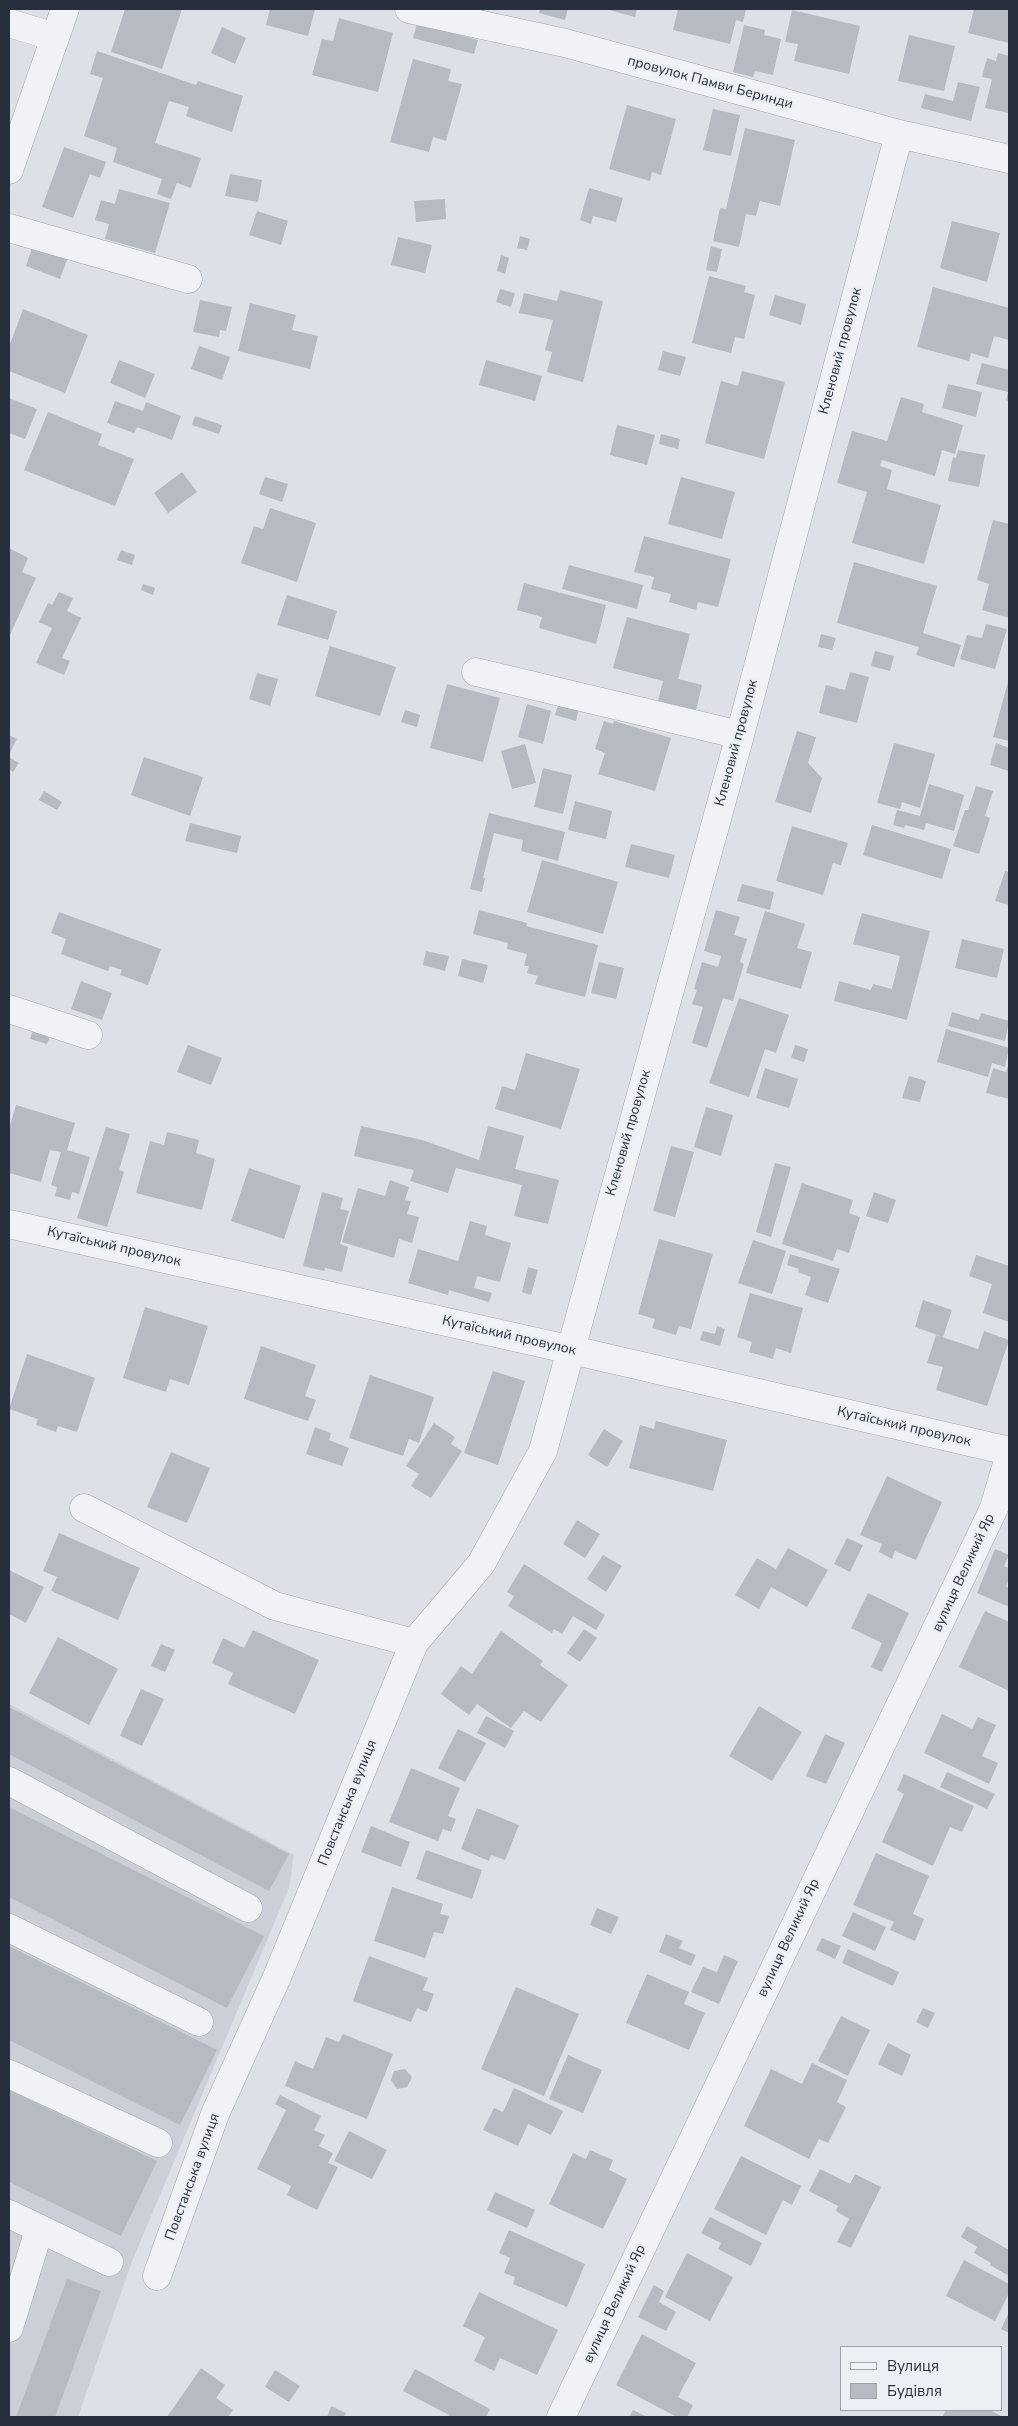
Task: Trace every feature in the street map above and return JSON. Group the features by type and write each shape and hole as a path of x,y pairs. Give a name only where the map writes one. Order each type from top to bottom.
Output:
{"street":[{"path":"9,170 65,9"},
{"name":"провулок Памви Беринди","path":"409,9 566,43 899,134 1009,159"},
{"path":"9,23 56,38"},
{"name":"Кленовий провулок","path":"572,1350 585,1292 740,735 899,134"},
{"path":"9,228 188,279"},
{"path":"476,672 740,735"},
{"path":"9,1009 88,1034"},
{"name":"Кутаїський провулок","path":"9,1224 572,1350 1009,1452"},
{"name":"Повстанська вулиця","path":"157,2276 215,2114 277,1977 414,1643 481,1564 543,1451 572,1350"},
{"name":"вулиця Великий Яр","path":"561,2417 994,1508 1009,1457"},
{"path":"84,1508 275,1606 414,1643"},
{"path":"9,1781 248,1908"},
{"path":"9,1928 199,2022"},
{"path":"9,2074 158,2143"},
{"path":"9,2214 109,2262"},
{"path":"9,2328 39,2230"}],"shaded area":[{"path":"9,1704 294,1855 289,1888 131,2264 78,2417 9,2417"}],"building":[{"path":"125,9 182,9 162,69 111,52"},
{"path":"270,9 315,9 308,36 266,25"},
{"path":"540,9 568,9 565,20 539,13"},
{"path":"605,9 637,9 635,17"},
{"path":"678,9 746,9 743,22 736,20 730,44 673,30"},
{"path":"974,9 1009,9 1009,43 968,33"},
{"path":"792,10 860,26 849,74 794,61 798,44 785,42"},
{"path":"339,18 393,33 378,92 312,75 322,39 333,41"},
{"path":"417,24 478,40 474,54 413,38"},
{"path":"744,25 765,30 764,35 781,39 773,75 755,71 753,77 733,72"},
{"path":"222,27 246,38 235,64 211,53"},
{"path":"909,35 955,46 944,91 898,81"},
{"path":"97,51 196,85 198,81 243,96 232,132 186,116 189,107 169,101 155,143 201,158 191,188 177,183 171,199 157,194 162,179 113,162 117,148 84,136 103,78 90,74"},
{"path":"998,53 1009,56 1009,113 985,108 992,79 982,77 987,58 996,61"},
{"path":"413,59 451,69 448,81 462,84 446,141 433,137 429,152 390,142"},
{"path":"958,82 980,87 971,121 921,108 925,94 953,101"},
{"path":"627,105 676,119 661,175 652,172 650,181 609,169"},
{"path":"713,109 740,115 731,156 703,150"},
{"path":"745,128 795,140 780,206 760,201 756,216 746,214 739,247 713,241 720,208 726,209"},
{"path":"64,147 106,162 100,178 90,174 73,218 42,207"},
{"path":"230,174 262,180 258,202 225,196"},
{"path":"589,188 623,198 616,222 593,216 591,224 580,220"},
{"path":"119,189 170,203 155,253 105,239 109,224 95,220 101,200 115,204"},
{"path":"445,199 446,219 416,222 414,201"},
{"path":"257,211 288,221 281,245 249,235"},
{"path":"952,221 1000,233 987,282 940,268"},
{"path":"520,236 530,239 527,250 517,248"},
{"path":"398,237 432,245 425,273 391,265"},
{"path":"33,245 68,257 60,279 26,266"},
{"path":"711,246 722,249 717,272 706,270"},
{"path":"501,255 509,258 505,274 497,271"},
{"path":"709,276 746,286 744,292 755,295 744,339 735,337 731,353 692,343"},
{"path":"933,287 1009,308 1009,340 994,336 988,358 971,353 969,361 917,347"},
{"path":"500,289 515,293 511,307 496,302"},
{"path":"560,290 603,301 583,382 547,372 552,352 545,350 553,320 519,313 524,293 557,301"},
{"path":"775,295 806,304 801,325 769,315"},
{"path":"200,300 232,307 226,331 220,330 219,337 193,332"},
{"path":"250,303 296,315 292,330 318,336 310,369 238,351"},
{"path":"23,309 88,335 65,393 9,371 9,347"},
{"path":"199,346 230,357 222,380 191,369"},
{"path":"663,351 686,357 680,376 658,370"},
{"path":"119,360 155,374 145,398 110,383"},
{"path":"486,360 542,376 535,401 479,385"},
{"path":"982,363 1009,370 1009,401 1006,400 1008,392 976,384"},
{"path":"742,371 785,382 764,459 705,443 721,381 738,386"},
{"path":"948,384 982,392 976,417 942,408"},
{"path":"901,397 924,404 922,412 963,425 955,454 942,450 935,476 882,460 880,466 892,470 887,489 941,505 924,564 852,543 867,492 837,483 852,431 887,441"},
{"path":"9,398 37,409 25,439 9,433"},
{"path":"115,401 143,411 146,402 181,416 172,440 137,427 134,433 107,423"},
{"path":"48,412 102,434 98,445 134,459 115,506 24,470"},
{"path":"195,416 222,425 219,434 192,425"},
{"path":"617,425 655,435 647,465 610,455"},
{"path":"661,434 680,439 678,449 659,444"},
{"path":"958,450 985,455 979,487 948,481 953,457 956,458"},
{"path":"182,472 197,492 168,513 154,493"},
{"path":"265,477 288,484 282,502 259,494"},
{"path":"681,477 735,492 722,539 668,524"},
{"path":"270,508 316,523 297,582 241,563 254,526 263,529"},
{"path":"993,520 1009,524 1009,618 982,610 989,584 977,580"},
{"path":"644,536 731,559 718,607 698,602 696,610 669,602 671,594 651,589 654,577 634,572"},
{"path":"9,548 28,558 22,572 36,578 9,637"},
{"path":"121,550 135,555 132,565 117,560"},
{"path":"854,562 937,586 923,633 961,645 954,667 916,655 919,647 837,623"},
{"path":"569,565 643,585 637,609 562,589"},
{"path":"524,583 606,605 596,644 539,628 542,617 517,610"},
{"path":"143,584 155,588 153,595 141,590"},
{"path":"59,592 73,598 67,611 81,618 62,658 70,661 64,675 36,663 52,628 39,622 48,603 52,605"},
{"path":"287,595 337,611 328,640 277,625"},
{"path":"627,617 690,634 678,679 702,685 696,710 658,701 663,681 613,668"},
{"path":"986,624 1007,629 995,669 960,659 967,635 982,638"},
{"path":"821,634 836,638 832,650 818,647"},
{"path":"330,646 396,667 380,716 315,696"},
{"path":"875,651 894,656 890,671 871,666"},
{"path":"850,672 869,677 857,723 819,713 826,685 845,690"},
{"path":"257,673 278,679 270,706 249,699"},
{"path":"1009,678 1009,741 993,737"},
{"path":"447,684 500,698 483,762 430,748"},
{"path":"559,702 579,708 576,721 555,715"},
{"path":"527,704 551,711 543,744 518,737"},
{"path":"405,710 420,715 417,727 401,722"},
{"path":"604,721 613,724 614,721 671,738 655,791 598,774 605,753 595,749"},
{"path":"797,731 816,737 808,763 822,778 811,813 775,802"},
{"path":"9,735 17,739 9,754"},
{"path":"894,743 935,754 920,808 902,802 900,809 877,803"},
{"path":"996,743 1009,748 1009,771 990,765"},
{"path":"525,744 536,783 512,789 501,751"},
{"path":"9,757 19,763 13,772 9,769"},
{"path":"144,757 203,777 190,816 131,795"},
{"path":"543,768 572,775 563,814 534,807"},
{"path":"929,784 964,795 954,831 926,823 924,830 905,825 904,828 893,825 897,810 920,816"},
{"path":"976,786 993,791 985,816 990,818 979,854 953,846 965,810 968,810"},
{"path":"44,791 62,802 57,810 39,800"},
{"path":"575,801 612,811 606,839 568,830"},
{"path":"489,813 565,832 558,861 521,851 523,840 494,833 483,878 485,878 482,892 470,889"},
{"path":"190,823 241,836 237,853 185,841"},
{"path":"872,825 951,849 942,879 863,855"},
{"path":"792,826 848,843 841,865 833,863 823,895 776,881"},
{"path":"631,844 675,855 669,878 625,867"},
{"path":"542,860 618,882 603,934 527,912"},
{"path":"1005,871 1009,872 1009,905 995,901"},
{"path":"742,884 774,892 770,910 737,901"},
{"path":"479,910 527,923 526,926 598,945 585,997 535,984 538,976 527,973 529,966 524,966 527,954 507,949 508,943 473,934"},
{"path":"716,910 740,917 734,935 747,939 740,962 744,964 733,1001 723,998 707,1048 692,1043 703,1007 692,1004 697,990 694,989 702,962 718,967 721,956 704,951"},
{"path":"765,911 805,924 797,948 812,952 801,989 746,973"},
{"path":"59,912 161,949 148,985 120,975 122,970 110,966 108,971 61,954 66,939 51,933"},
{"path":"862,913 930,931 907,1020 834,1001 839,981 871,990 873,984 892,989 900,956 853,944"},
{"path":"962,939 1004,949 997,978 955,968"},
{"path":"426,951 449,956 445,971 423,965"},
{"path":"462,959 488,965 483,983 458,976"},
{"path":"599,962 624,968 616,999 591,993"},
{"path":"81,981 112,993 102,1020 71,1009"},
{"path":"739,998 789,1015 776,1053 765,1049 749,1097 709,1083"},
{"path":"952,1012 979,1020 981,1013 1009,1021 1005,1041 948,1026"},
{"path":"34,1027 51,1034 47,1044 30,1039"},
{"path":"946,1029 1009,1048 1005,1067 992,1063 988,1077 937,1062"},
{"path":"188,1045 222,1058 211,1085 177,1072"},
{"path":"795,1045 808,1049 804,1062 791,1058"},
{"path":"526,1053 580,1069 561,1129 495,1109 502,1086 515,1090"},
{"path":"1009,1063 1009,1099 986,1093 993,1068 1006,1072"},
{"path":"765,1068 798,1079 789,1108 756,1098"},
{"path":"909,1076 926,1081 920,1102 902,1098"},
{"path":"16,1105 75,1123 67,1150 90,1157 79,1194 72,1192 70,1200 55,1196 57,1187 51,1185 61,1152 50,1150 41,1182 9,1173 9,1129"},
{"path":"706,1107 733,1115 721,1156 694,1147"},
{"path":"361,1126 422,1140 479,1160 488,1126 524,1136 515,1169 559,1180 548,1224 514,1216 522,1185 456,1168 448,1193 410,1181 414,1170 354,1156"},
{"path":"106,1127 130,1134 119,1170 124,1172 107,1227 77,1218"},
{"path":"167,1132 199,1140 196,1153 215,1159 202,1210 136,1193 150,1141 164,1145"},
{"path":"671,1146 694,1152 675,1217 653,1211"},
{"path":"775,1163 791,1167 771,1237 756,1232"},
{"path":"249,1168 301,1186 284,1239 231,1221"},
{"path":"390,1180 409,1187 405,1200 411,1201 407,1214 419,1217 412,1243 399,1239 394,1258 342,1242 358,1188 385,1196"},
{"path":"802,1183 853,1200 849,1213 860,1217 849,1253 837,1249 833,1261 782,1244"},
{"path":"322,1192 343,1198 340,1209 349,1211 340,1244 348,1247 342,1272 325,1268 324,1271 303,1266"},
{"path":"874,1192 896,1200 888,1223 866,1216"},
{"path":"470,1221 487,1226 485,1235 511,1243 500,1282 477,1276 474,1288 492,1293 489,1302 449,1290 448,1295 408,1283 418,1249 458,1261"},
{"path":"659,1239 713,1254 691,1329 679,1326 676,1335 652,1328 655,1319 638,1314"},
{"path":"753,1240 786,1251 772,1294 738,1283"},
{"path":"790,1254 840,1269 828,1303 805,1295 811,1277 798,1272 799,1269 787,1265"},
{"path":"976,1255 1009,1266 1009,1322 983,1313 992,1284 969,1276"},
{"path":"528,1267 538,1270 531,1295 522,1292"},
{"path":"750,1293 803,1308 791,1353 776,1348 773,1359 749,1352 752,1342 737,1337"},
{"path":"923,1300 952,1310 943,1337 915,1327"},
{"path":"145,1307 208,1326 189,1385 170,1379 166,1392 123,1378"},
{"path":"717,1326 725,1329 720,1346 700,1340 703,1331 715,1334"},
{"path":"984,1331 1009,1340 987,1406 936,1390 943,1367 927,1363 936,1335 978,1349"},
{"path":"261,1346 316,1365 305,1396 316,1400 308,1421 244,1399"},
{"path":"27,1354 95,1378 77,1432 58,1426 56,1432 36,1425 38,1419 9,1409"},
{"path":"493,1371 525,1381 498,1465 464,1453"},
{"path":"370,1375 434,1397 419,1443 409,1439 403,1456 349,1438"},
{"path":"656,1421 727,1440 713,1491 629,1468 640,1425 654,1429"},
{"path":"434,1423 455,1437 451,1444 462,1451 431,1498 411,1486 419,1474 406,1466"},
{"path":"315,1427 331,1433 329,1440 349,1448 342,1466 306,1454"},
{"path":"604,1429 623,1441 607,1467 588,1455"},
{"path":"171,1452 210,1468 187,1523 147,1507"},
{"path":"887,1476 942,1502 916,1560 895,1551 892,1559 879,1552 882,1544 860,1535"},
{"path":"577,1520 600,1534 585,1558 563,1544"},
{"path":"59,1533 140,1568 118,1620 51,1591 57,1577 43,1571"},
{"path":"847,1538 863,1545 850,1572 834,1564"},
{"path":"788,1548 828,1570 807,1607 771,1587 759,1609 735,1595 757,1558 776,1569"},
{"path":"995,1549 1009,1555 1004,1566 1009,1568 1009,1578 1006,1587 1009,1588 1009,1607 977,1593"},
{"path":"603,1555 622,1566 606,1592 587,1579"},
{"path":"524,1564 605,1615 596,1630 573,1616 562,1634 554,1629 552,1633 508,1606 514,1596 507,1592"},
{"path":"9,1570 44,1587 26,1623 9,1614"},
{"path":"868,1593 909,1613 882,1672 871,1667 882,1643 851,1628"},
{"path":"985,1611 1009,1622 1009,1691 959,1667"},
{"path":"584,1629 597,1638 580,1662 567,1653"},
{"path":"253,1630 319,1660 295,1714 228,1684 233,1673 212,1663 223,1638 244,1648"},
{"path":"501,1631 543,1661 540,1665 568,1685 541,1722 524,1711 511,1728 477,1704 469,1715 441,1694 461,1666 472,1674"},
{"path":"58,1637 118,1669 89,1725 29,1693"},
{"path":"161,1644 175,1650 165,1672 151,1666"},
{"path":"141,1689 164,1699 142,1746 120,1736"},
{"path":"759,1706 802,1732 772,1781 729,1756"},
{"path":"9,1707 289,1854 269,1891 9,1754"},
{"path":"942,1714 972,1729 978,1717 996,1725 982,1756 998,1763 989,1784 924,1753"},
{"path":"486,1716 514,1731 505,1748 477,1733"},
{"path":"458,1729 486,1743 465,1782 438,1768"},
{"path":"825,1734 845,1743 826,1784 806,1776"},
{"path":"411,1768 460,1788 448,1816 456,1819 451,1832 443,1829 438,1841 389,1822"},
{"path":"947,1772 995,1794 987,1809 940,1787"},
{"path":"904,1774 974,1806 962,1832 950,1827 933,1866 882,1842 904,1794 897,1790"},
{"path":"9,1807 264,1936 227,2008 9,1897"},
{"path":"477,1808 519,1825 505,1860 491,1855 489,1861 461,1849"},
{"path":"371,1826 410,1842 401,1867 361,1852"},
{"path":"426,1850 482,1870 472,1899 416,1879"},
{"path":"876,1853 929,1876 913,1914 924,1919 915,1941 890,1930 894,1922 853,1905"},
{"path":"392,1887 443,1904 440,1914 449,1916 443,1934 434,1932 425,1958 374,1941"},
{"path":"597,1908 619,1917 611,1934 590,1925"},
{"path":"853,1912 886,1927 875,1951 842,1936"},
{"path":"666,1934 683,1941 679,1948 696,1955 691,1966 659,1952"},
{"path":"822,1938 841,1946 835,1959 816,1950"},
{"path":"9,1946 217,2050 180,2125 9,2040"},
{"path":"848,1949 899,1972 893,1986 842,1963"},
{"path":"724,1955 738,1961 719,2004 691,1992 703,1967 717,1972"},
{"path":"369,1956 428,1978 423,1990 434,1994 427,2012 417,2008 411,2022 353,2001"},
{"path":"647,1974 689,1992 684,2004 705,2013 689,2050 626,2023"},
{"path":"516,1987 579,2014 544,2096 481,2069"},
{"path":"923,2008 935,2013 928,2028 916,2022"},
{"path":"841,2016 870,2030 848,2076 818,2061"},
{"path":"343,2034 393,2054 367,2119 285,2086 295,2061 313,2069 326,2037 339,2042"},
{"path":"888,2043 911,2055 902,2076 878,2064"},
{"path":"568,2055 602,2070 583,2113 549,2099"},
{"path":"812,2063 847,2080 837,2102 846,2107 828,2143 819,2139 809,2159 744,2126 771,2069 802,2084"},
{"path":"405,2069 412,2077 407,2087 397,2089 391,2080 394,2071"},
{"path":"514,2088 563,2111 551,2135 528,2124 518,2146 483,2130 494,2108 503,2112"},
{"path":"9,2090 157,2161 121,2236 9,2182"},
{"path":"280,2095 321,2116 314,2130 325,2135 319,2146 333,2153 328,2163 338,2167 317,2210 287,2195 291,2186 257,2169 286,2110 275,2104"},
{"path":"349,2131 387,2150 372,2179 334,2161"},
{"path":"590,2150 613,2160 609,2170 627,2179 603,2229 549,2204 573,2153 586,2159"},
{"path":"741,2156 801,2186 792,2205 783,2200 766,2235 714,2209"},
{"path":"820,2169 850,2184 855,2174 881,2187 851,2248 837,2242 849,2219 836,2211 838,2206 809,2191"},
{"path":"495,2192 535,2210 527,2228 487,2210"},
{"path":"710,2217 762,2243 751,2266 718,2249 721,2243 701,2233"},
{"path":"967,2226 1009,2250 1009,2276 974,2253 977,2247 961,2237"},
{"path":"509,2230 585,2264 567,2307 513,2284 515,2277 504,2273 510,2258 499,2253"},
{"path":"687,2253 733,2277 710,2321 665,2297"},
{"path":"964,2260 1009,2284 1009,2293 995,2321 946,2296"},
{"path":"67,2279 101,2291 55,2417 16,2417"},
{"path":"654,2285 664,2291 659,2302 676,2312 666,2331 638,2317"},
{"path":"479,2292 558,2330 537,2375 500,2358 494,2371 474,2361 485,2337 463,2326"},
{"path":"1009,2312 1009,2333 1001,2329"},
{"path":"642,2334 696,2363 678,2397 693,2405 687,2417 677,2417 616,2385"},
{"path":"201,2368 225,2385 216,2398 233,2410 228,2417 167,2417"},
{"path":"415,2369 490,2409 486,2417 447,2417 449,2415 403,2391"},
{"path":"275,2370 300,2386 289,2402 265,2387"},
{"path":"331,2406 346,2413 344,2417 327,2417"},
{"path":"633,2410 647,2417 629,2417"},
{"path":"945,2411 992,2411 1003,2417 942,2417"}]}
